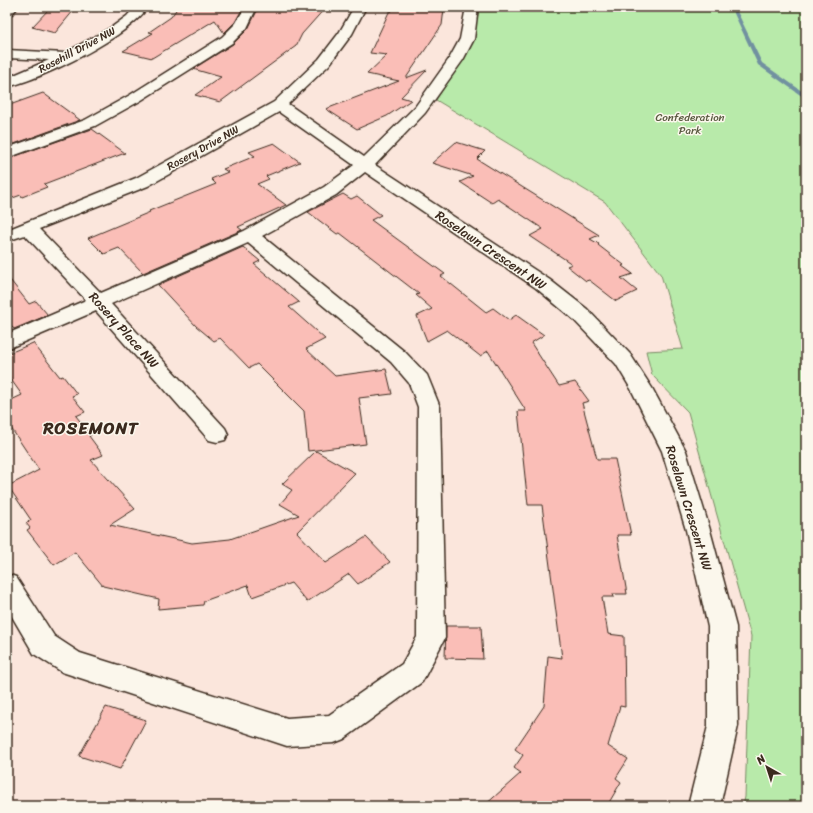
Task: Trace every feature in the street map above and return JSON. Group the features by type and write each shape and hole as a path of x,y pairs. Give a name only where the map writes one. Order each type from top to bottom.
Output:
{"street":[{"path":"7,11 12,7"},
{"name":"Rosehill Drive NW","path":"7,82 32,74 108,36 138,13 142,7"},
{"path":"7,153 90,123 134,98 227,40 242,25 251,7"},
{"name":"Rosery Drive NW","path":"7,236 142,182 279,105 324,62 345,34 360,7"},
{"path":"7,342 250,235 330,191 365,164 420,110 456,60 466,39 472,7"},
{"path":"7,54 66,58"},
{"name":"Roselawn Crescent NW","path":"279,105 543,284 580,314 623,358 641,388 674,451 698,530 722,627 723,726 704,806"},
{"name":"Rosery Place NW","path":"28,228 99,302 217,434"},
{"path":"7,584 44,645 72,663 287,732 334,729 412,672 431,638 429,407 419,380 398,356 250,235"}],"green space":[{"name":"Confederation Park","path":"480,7 806,7 806,806 743,806 745,797 751,636 688,412 652,375 646,351 683,349 661,275 605,202 436,100 470,44"}],"building":[{"path":"178,7 243,8 235,22 224,33 215,20 152,58 123,51 153,33 149,32 171,17"},
{"path":"278,7 326,7 302,34 296,46 220,102 195,95 221,77 193,69 233,44 248,29 258,9 276,10"},
{"path":"393,7 444,9 442,25 406,78 427,70 401,97 411,100 387,116 357,129 326,109 399,81 367,74 387,55 370,53 389,12 391,12"},
{"path":"49,9 74,10 55,33 32,27"},
{"path":"43,93 80,120 14,144 7,137 7,106"},
{"path":"92,129 125,153 44,184 47,187 22,197 21,195 7,200 7,159"},
{"path":"456,142 485,151 477,159 599,235 590,239 599,244 598,245 633,274 621,278 637,291 616,301 589,280 586,281 567,266 572,264 530,236 543,229 498,199 492,203 460,182 473,176 432,163"},
{"path":"274,143 300,162 266,176 269,179 257,184 286,205 238,227 242,230 143,273 119,248 104,254 88,238 216,184 211,179 228,172 223,169 255,156 249,152"},
{"path":"343,194 351,199 357,196 381,215 371,220 445,274 441,276 486,312 493,308 509,320 516,315 544,335 531,343 559,386 575,382 589,401 582,403 597,459 615,459 631,535 617,535 627,594 613,594 614,597 602,597 608,634 624,636 625,707 620,706 608,746 628,759 616,778 621,782 607,806 484,806 521,773 514,768 523,755 515,749 544,706 548,656 562,658 542,505 528,505 518,411 526,411 488,351 480,356 447,330 427,341 417,316 432,309 416,295 419,294 340,233 337,234 308,212"},
{"path":"243,247 260,261 254,264 299,302 289,307 325,339 306,349 335,376 386,369 392,394 359,398 366,444 308,451 304,411 257,364 249,368 220,338 214,341 196,326 158,285"},
{"path":"7,276 29,304 36,301 48,315 14,329 7,321"},
{"path":"33,343 60,377 63,376 77,394 72,396 85,412 76,416 91,435 89,436 103,455 91,460 135,509 110,525 192,543 230,539 299,515 280,504 292,490 282,484 316,451 355,473 297,532 326,563 366,537 390,562 358,584 349,574 307,602 291,583 252,597 248,585 204,601 203,605 158,609 159,599 103,586 75,552 54,565 27,530 30,528 26,523 31,520 8,486 39,470 7,422 7,402 22,395 7,374 7,354"},
{"path":"446,626 481,626 483,659 445,658"},
{"path":"106,707 146,720 120,769 79,756"}],"waterway":[{"path":"733,7 760,64 806,97"}],"district":[{"name":"ROSEMONT","path":"91,428"}]}
